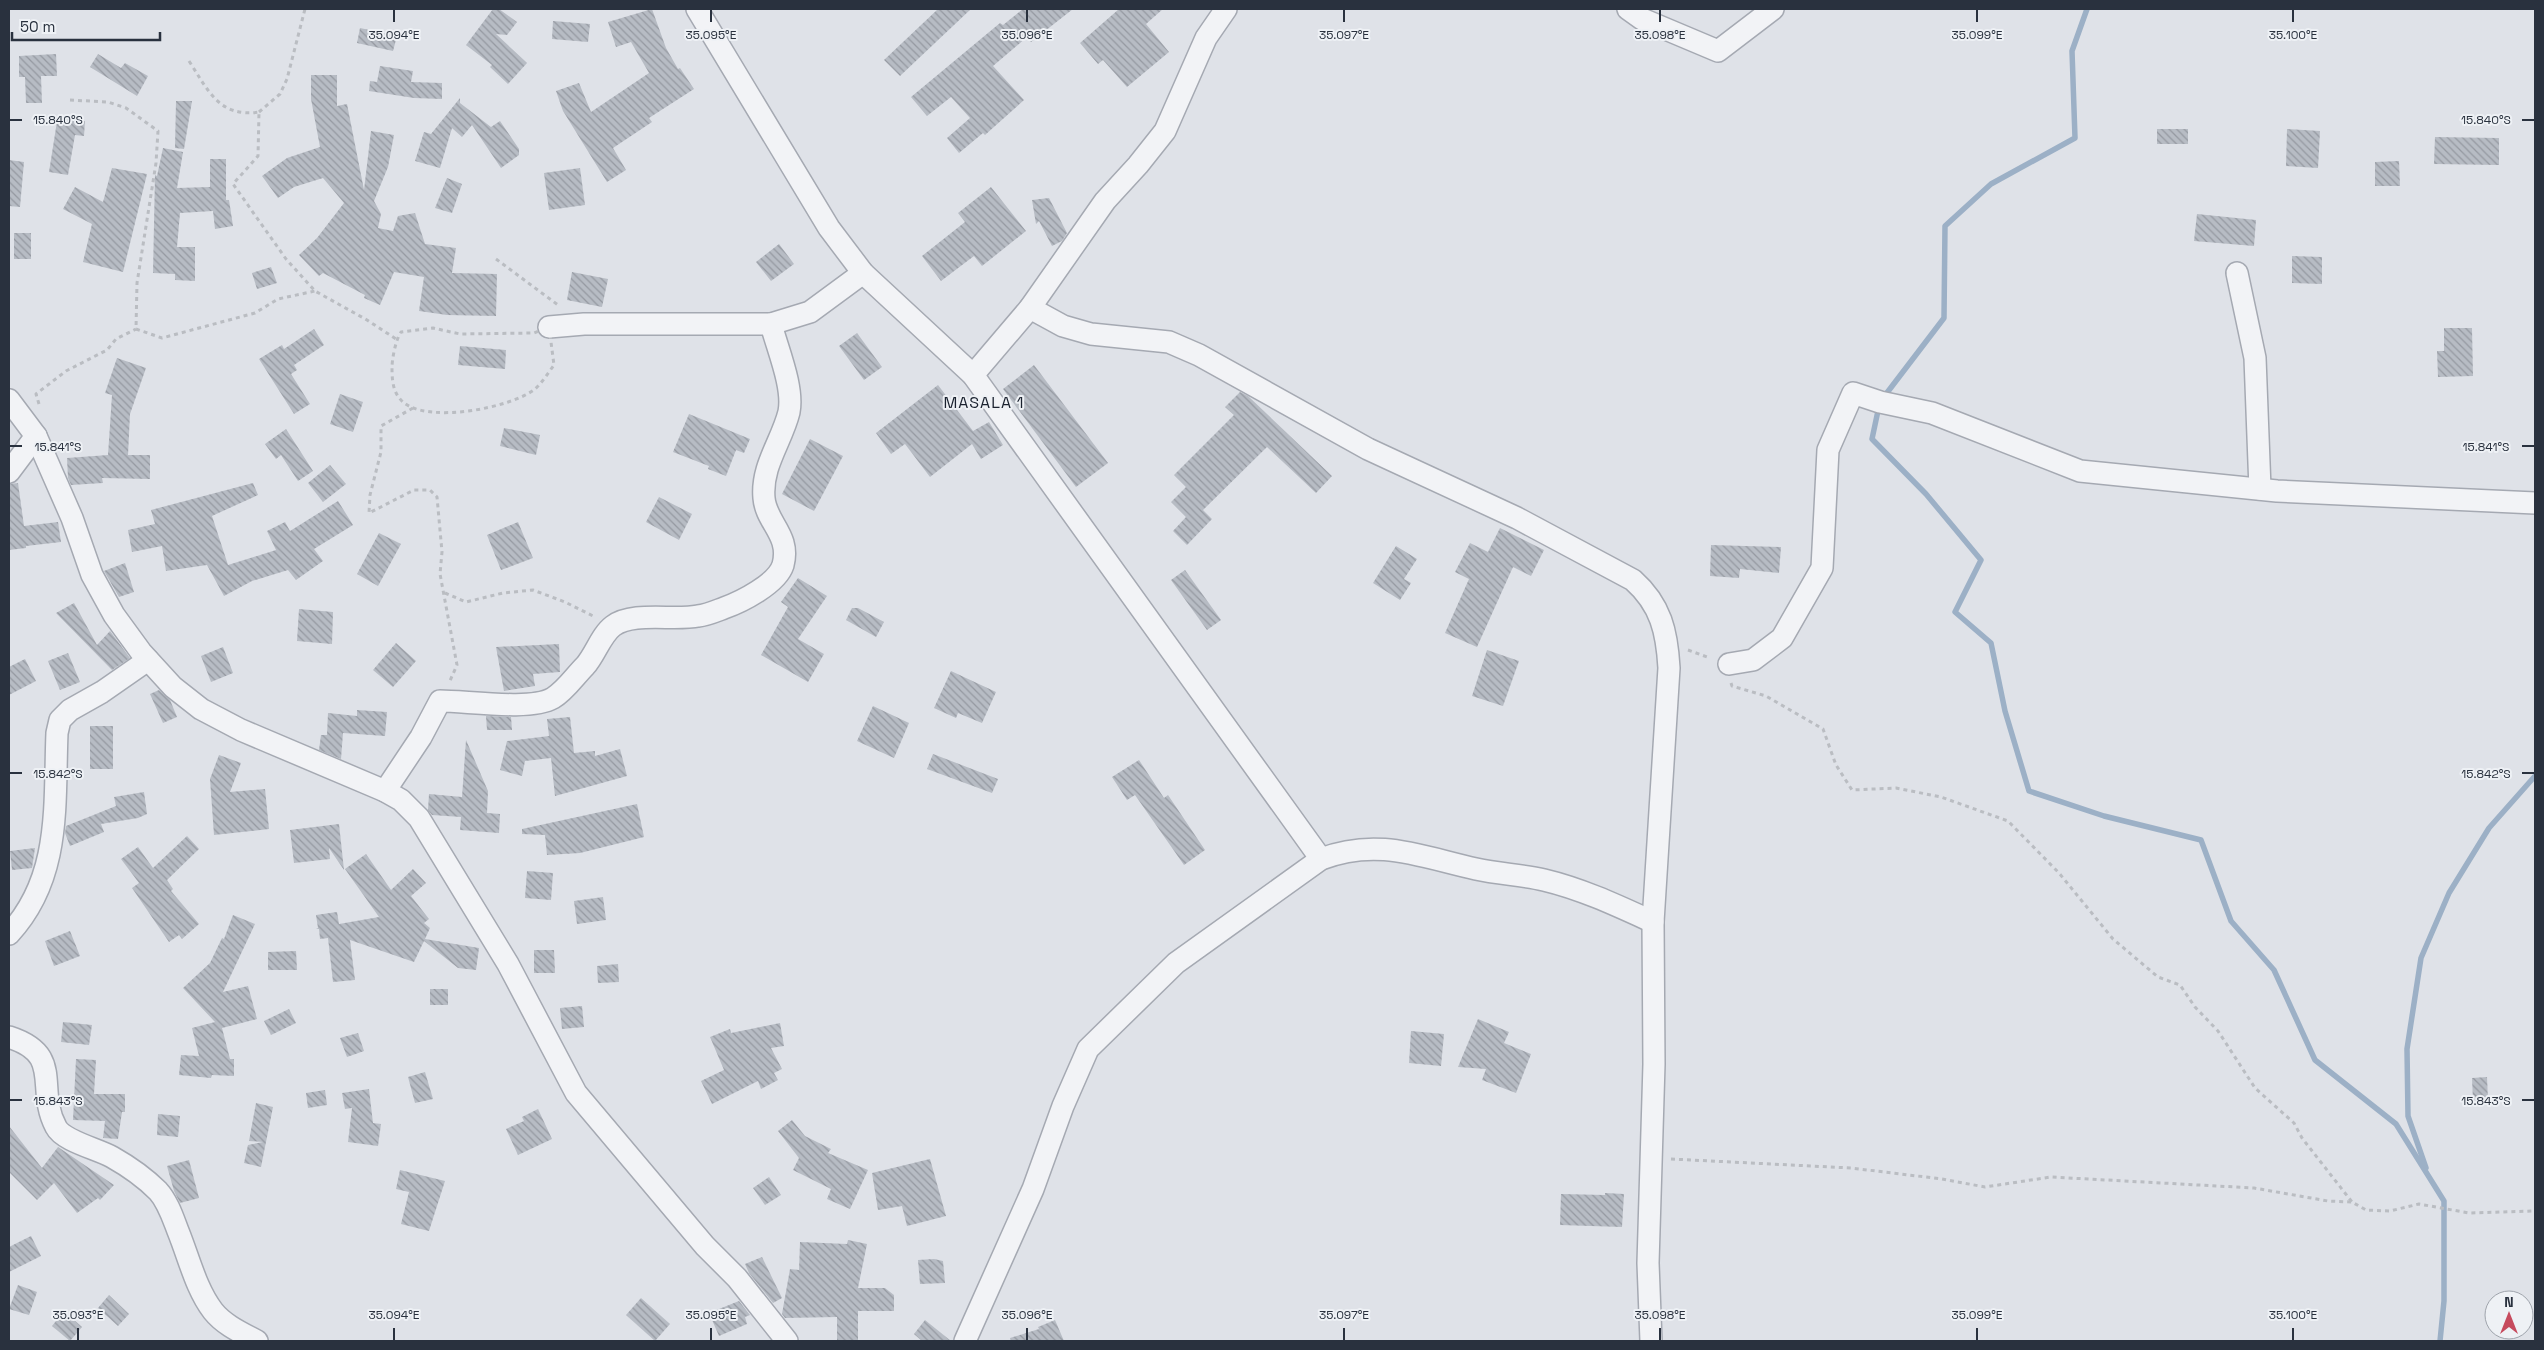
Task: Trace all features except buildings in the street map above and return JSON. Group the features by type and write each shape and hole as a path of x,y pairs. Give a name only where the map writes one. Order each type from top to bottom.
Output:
{"street":[{"path":"697,9 829,228 863,272 973,374 1321,859"},
{"path":"973,374 1030,308 1105,201 1138,165 1164,131 1199,52 1226,9"},
{"path":"1628,9 1642,20 1718,50 1773,9"},
{"path":"549,327 584,324 772,324 810,312 863,272"},
{"path":"2237,274 2255,358 2260,489"},
{"path":"1030,308 1063,326 1091,334 1169,342 1191,352 1268,392 1368,449 1517,518 1633,580 1648,594 1658,611 1668,644 1667,732 1653,922 1654,1064 1648,1263 1651,1341"},
{"path":"385,791 421,737 440,701 501,704 541,702 552,698 587,664 613,626 628,620 697,616 725,608 760,590 779,572 783,564 784,543 764,500 764,481 773,451 789,413 790,398 772,324"},
{"path":"1730,664 1753,660 1782,638 1822,568 1828,450 1853,393 1880,402 1932,413 2080,471 2260,489 2535,503"},
{"path":"9,400 36,436 72,518 92,575 114,615 148,660 173,687 201,709 241,730 385,791 401,800 419,818 508,964 576,1093 705,1246 737,1278 776,1338"},
{"path":"9,472 36,436"},
{"path":"9,934 26,912 51,856 54,832 57,733 60,720 70,710 102,692 148,660"},
{"path":"965,1341 1033,1188 1063,1106 1088,1049 1176,963 1321,859 1343,850 1373,848 1408,852 1477,869 1545,880 1602,899 1653,922"},
{"path":"9,1037 34,1048 41,1058 51,1112 56,1128 69,1138 111,1156 141,1176 158,1192 168,1207 201,1290 214,1312 234,1328 257,1341"}],"path":[{"path":"189,61 219,102 234,113 259,112 280,94 305,9"},
{"path":"70,100 108,102 126,108 158,131 156,163 137,283 136,329"},
{"path":"259,112 258,156 233,184 286,259 314,291 367,320 396,339"},
{"path":"496,259 584,324"},
{"path":"36,436 39,430 39,404 36,394 66,371 107,350 116,339 136,329 162,338 255,313 278,299 314,291"},
{"path":"549,327 554,365 536,389 518,399 439,413 413,408 403,402 392,385 392,360 396,351 396,339 401,332 433,328 460,334 534,333 549,327"},
{"path":"413,408 381,426 381,452 370,495 369,514 414,490 430,490 437,497 442,552 440,574 457,665 440,701"},
{"path":"444,593 466,602 503,593 534,590 565,602 613,626"},
{"path":"1668,644 1730,664 1732,686 1766,696 1823,729 1836,765 1852,790 1896,788 1940,797 2008,821 2059,873 2113,939 2158,977 2180,985 2195,1007 2218,1031 2255,1088 2294,1123 2302,1138 2352,1202 2366,1210 2390,1211 2419,1204 2469,1213 2535,1211"},
{"path":"1650,1158 1851,1168 1942,1179 1985,1187 2051,1177 2254,1188 2328,1201 2352,1202"}],"waterway":[{"path":"1883,398 1944,318 1945,226 1991,184 2075,138 2072,51 2087,9"},
{"path":"1879,406 1872,439 1926,494 1981,560 1955,612 1991,643 2005,711 2029,791 2104,816 2201,840 2231,921 2274,970 2315,1060 2396,1124 2444,1201 2444,1301 2440,1341"},
{"path":"2426,1168 2408,1116 2407,1049 2421,958 2449,893 2489,828 2535,776"}],"district":[{"name":"MASALA 1","path":"984,402"}]}
